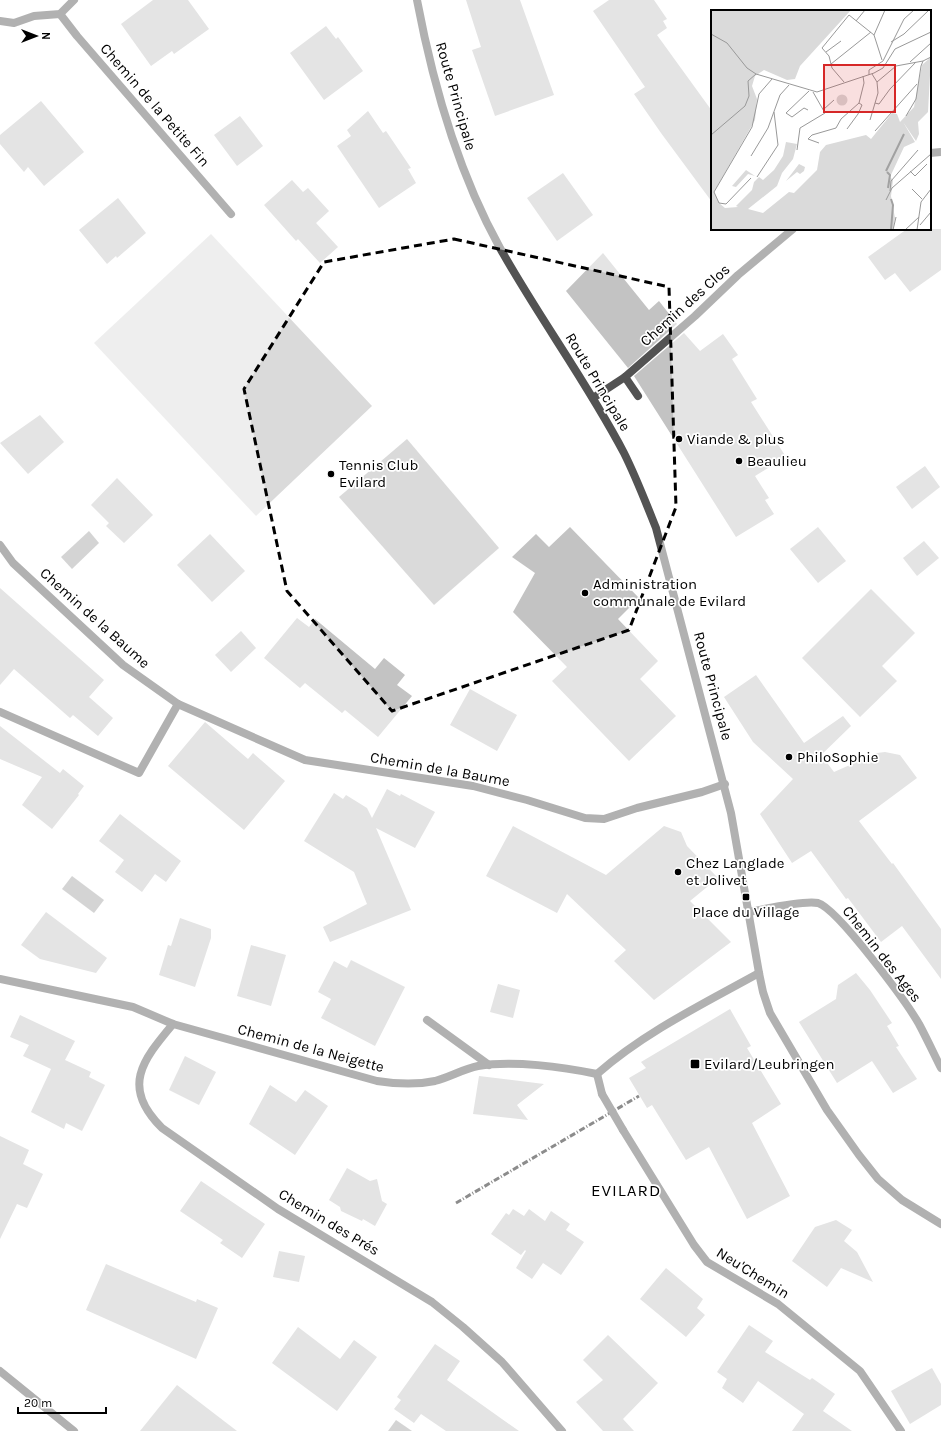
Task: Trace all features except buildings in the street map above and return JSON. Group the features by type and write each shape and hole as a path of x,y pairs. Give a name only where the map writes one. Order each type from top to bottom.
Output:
{"street":[{"path":"0,21 14,23 34,16 60,14 74,0"},
{"name":"Route Principale","path":"417,0 423,33 440,100 460,162 479,205 500,248 593,398 624,453 643,494 656,528 731,813 759,973 770,1014 827,1110 878,1179 902,1200 941,1224"},
{"name":"Chemin de la Petite Fin","path":"60,14 77,36 231,214"},
{"path":"931,153 941,152"},
{"name":"Chemin des Clos","path":"593,398 625,377 695,316 738,275 792,230"},
{"path":"625,377 638,396"},
{"name":"Chemin de la Baume","path":"0,545 13,563 123,665 178,704 305,760 473,786 527,800 585,818 604,819 637,808 702,792 724,784"},
{"path":"0,712 139,773 178,704"},
{"name":"Chemin des Ages","path":"748,912 810,902 822,905 829,910 868,954 908,1007 919,1024 941,1068"},
{"path":"597,1074 616,1058 646,1037 759,973"},
{"name":"Chemin de la Neigette","path":"0,979 133,1007 173,1024 388,1083 418,1083 434,1081 477,1067 510,1064 574,1069 597,1074"},
{"path":"427,1020 489,1065"},
{"name":"Chemin des Prés","path":"173,1024 157,1043 145,1061 141,1073 139,1084 140,1096 151,1117 162,1128 278,1209 432,1302 502,1362 562,1431"},
{"name":"Neu'Chemin","path":"597,1074 602,1094 623,1130 694,1245 707,1262 778,1304 860,1371 901,1431"},
{"path":"0,1371 74,1431"}],"highlighted area":[{"path":"454,239 669,287 676,507 629,630 392,711 287,591 244,389 324,262"}],"shaded area":[{"path":"211,234 372,406 256,516 94,343"},
{"path":"407,439 499,548 434,605 339,497"},
{"path":"89,531 99,543 72,569 61,557"},
{"path":"72,876 104,900 94,913 62,889"},
{"path":"396,1420 412,1431 388,1431"}],"railway":[{"path":"456,1203 639,1096"}],"place":[{"name":"Viande & plus","path":"679,439"},
{"name":"Beaulieu","path":"739,461"},
{"name":"Tennis Club Evilard","path":"331,474"},
{"name":"Administration communale de Evilard","path":"585,593"},
{"name":"PhiloSophie","path":"789,757"},
{"name":"Chez Langlade et Jolivet","path":"678,872"},
{"name":"Place du Village","path":"746,897"},
{"name":"Evilard/Leubringen","path":"695,1064"}],"district":[{"name":"EVILARD","path":"626,1190"}]}
